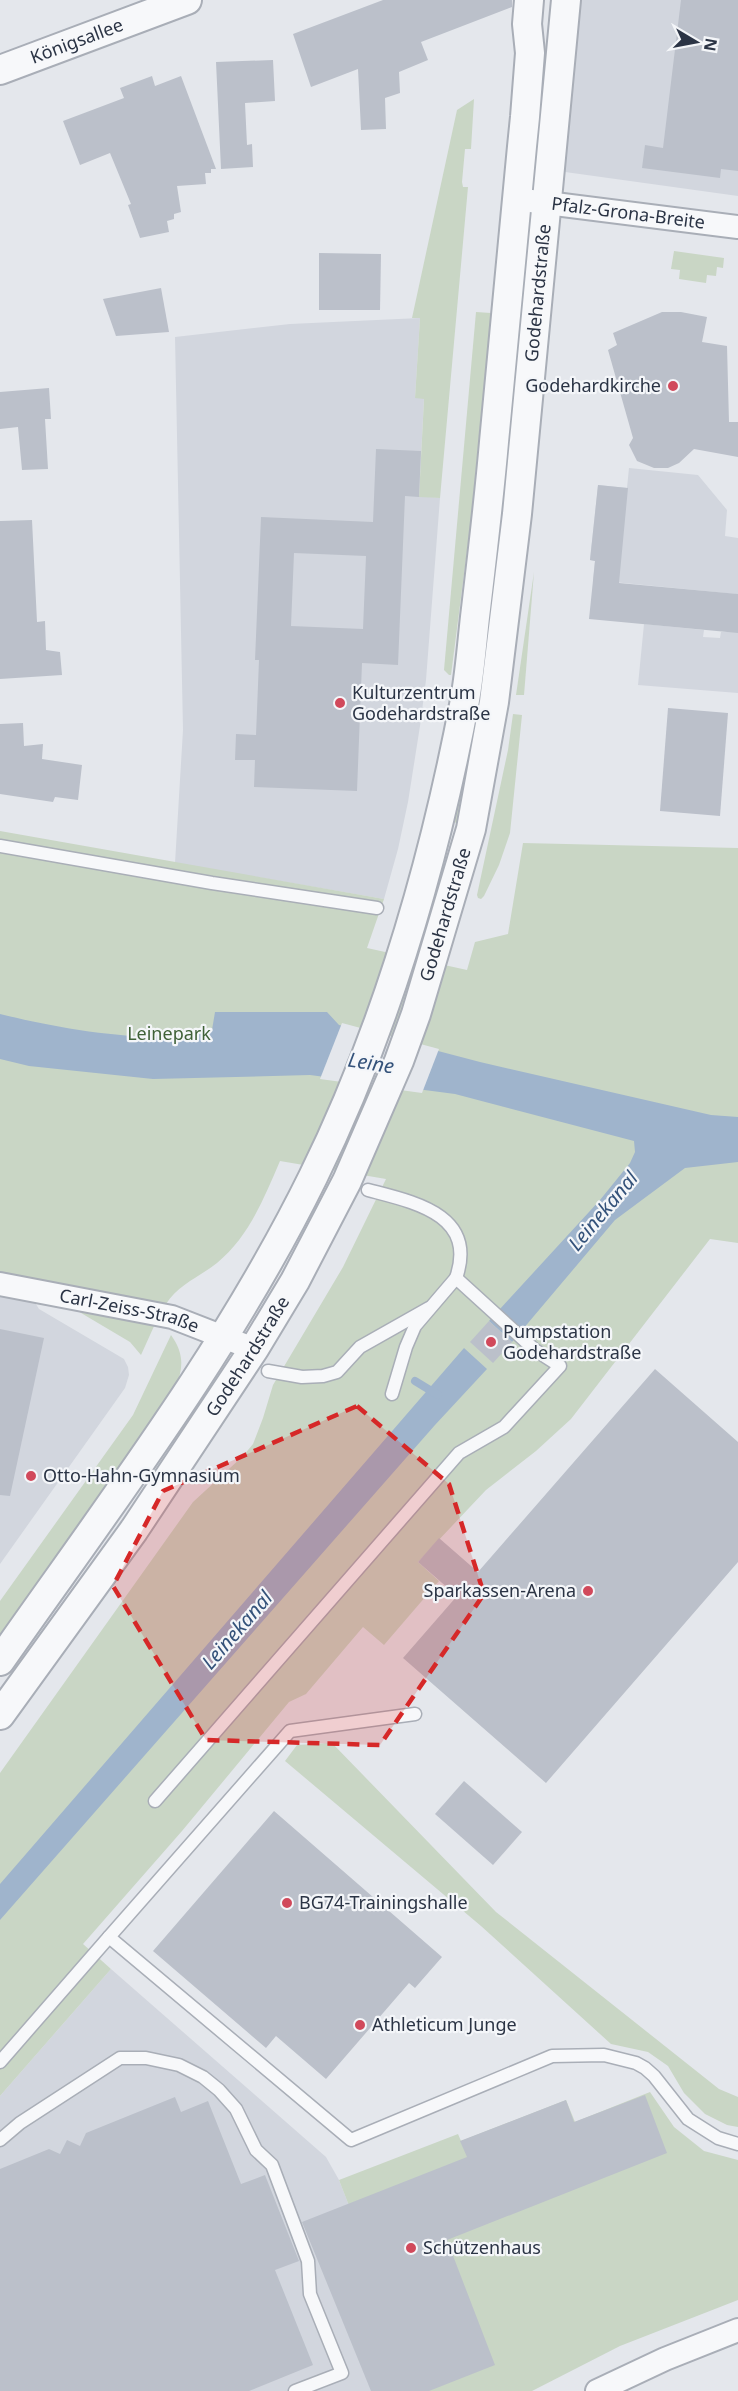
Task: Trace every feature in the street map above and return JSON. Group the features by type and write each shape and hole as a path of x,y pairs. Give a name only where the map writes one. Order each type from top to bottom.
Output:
{"street":[{"name":"Königsallee","path":"0,70 187,0"},
{"name":"Godehardstraße","path":"0,1661 188,1393 275,1251 313,1176 367,1053 409,931 441,811 466,696 488,512 517,199 530,53 527,24 529,0"},
{"name":"Godehardstraße","path":"0,1715 261,1360 295,1281 357,1186 441,936 471,829 494,702 517,514 566,0"},
{"name":"Pfalz-Grona-Breite","path":"517,199 738,227"},
{"name":"Carl-Zeiss-Straße","path":"0,1284 172,1317 224,1337 261,1360"},
{"path":"597,2391 664,2359 738,2330"}],"lane":[{"path":"0,846 212,883 376,908"},
{"path":"357,1186 431,1209 451,1224 458,1244 461,1264 456,1278 415,1326 392,1394"},
{"path":"155,1801 459,1454 504,1427 560,1366 536,1350 456,1278"},
{"path":"261,1360 302,1377 323,1376 337,1372 360,1347 429,1308"},
{"path":"0,2062 290,1731 415,1714"},
{"path":"109,1937 351,2140 552,2056 604,2055 636,2063 645,2068 688,2119 718,2138 738,2144"},
{"path":"0,2140 20,2123 120,2058 146,2058 179,2065 203,2077 219,2090 236,2109 256,2150 272,2165 308,2261 310,2294 342,2373 295,2391"}],"highlighted area":[{"path":"357,1406 449,1484 484,1594 380,1745 206,1740 113,1586 163,1491"}],"shaded area":[{"path":"573,0 738,0 738,196 558,171"},
{"path":"420,318 415,398 424,398 419,496 440,498 426,680 420,726 408,802 384,899 175,863 183,730 175,337 290,324"},
{"path":"629,468 698,475 727,510 725,536 738,538 738,693 638,685 644,624 704,630 703,637 720,638 721,632 733,632 736,594 593,580 595,561 590,560 598,485 627,488"},
{"name":"Otto-Hahn-Gymnasium","path":"0,1294 34,1301 39,1309 124,1359 129,1375 125,1388 0,1564"},
{"path":"111,1969 326,2157 339,2180 421,2391 0,2391 0,2096"}],"green space":[{"path":"474,99 471,149 465,149 462,182 463,187 468,187 440,498 419,497 424,399 415,398 420,318 412,318 457,110"},
{"path":"674,251 724,258 723,268 717,267 716,276 707,275 706,283 679,279 680,270 671,269"},
{"path":"522,277 528,278 505,511 485,677 459,822 456,823 452,820"},
{"path":"476,312 491,313 471,520 451,675 449,675 444,670"},
{"path":"534,572 524,695 516,695"},
{"path":"513,714 522,715 510,833 499,865 481,899 477,895 508,750"},
{"name":"Leinepark","path":"0,831 384,899 367,948 467,970 475,942 508,934 523,843 738,848 738,1243 710,1239 571,1419 536,1451 486,1490 418,1562 439,1581 384,1645 363,1627 306,1694 289,1702 182,1831 83,1944 111,1969 0,2096 0,1773 193,1502 253,1444 273,1385 343,1267 386,1179 280,1161 254,1216 238,1241 217,1263 183,1286 166,1304 0,1273"},
{"path":"76,1310 155,1324 141,1355 130,1342"},
{"path":"171,1335 178,1348 181,1361 180,1374 175,1388 0,1638 0,1601 133,1415"},
{"path":"332,1743 496,1912 719,2089 738,2097 738,2127 727,2125 705,2114 684,2093 668,2066 648,2052 611,2044 481,1926 285,1761 297,1745"},
{"path":"650,2092 674,2127 704,2151 738,2160 738,2300 620,2346 532,2391 421,2391 339,2180 458,2134 461,2141 566,2100 575,2122"}],"water":[{"path":"215,1012 327,1012 339,1025 480,1062 711,1115 738,1117 738,1162 685,1168 615,1220 512,1342 489,1321 600,1200 630,1163 635,1152 634,1141 455,1094 310,1075 153,1079 29,1066 0,1059 0,1014 77,1030 163,1037 212,1030"},
{"name":"Leinekanal","path":"464,1348 487,1369 435,1425 0,1920 0,1884"}],"pier":[{"path":"342,1023 439,1049 422,1093 320,1079"}],"building":[{"path":"383,0 512,0 512,7 421,42 428,60 399,72 400,93 385,98 386,129 361,130 358,69 311,87 293,34"},
{"path":"681,0 738,0 738,171 721,169 720,178 642,168 645,145 663,148"},
{"path":"273,60 275,101 245,103 247,145 252,144 253,167 221,169 216,62"},
{"path":"152,76 155,86 181,76 216,169 211,169 211,173 205,173 206,184 177,186 181,212 174,214 174,219 167,221 169,232 140,238 128,205 131,204 110,153 80,165 63,121 124,98 120,88"},
{"path":"319,253 381,254 380,310 319,310"},
{"path":"161,288 169,332 116,336 103,299"},
{"name":"Godehardkirche","path":"662,312 681,312 707,317 702,342 727,346 729,422 738,422 738,457 694,449 679,463 668,468 654,468 637,461 629,445 633,438 608,350 617,345 613,333"},
{"path":"49,388 51,419 45,419 48,469 22,470 18,427 0,429 0,392"},
{"path":"376,449 421,451 419,497 405,496 398,665 362,663 357,791 254,787 255,760 235,760 236,734 256,735 259,660 255,660 261,517 373,522","holes":["294,553 366,556 363,629 291,626"]},
{"path":"598,485 628,488 619,583 738,594 738,633 589,619 595,561 590,560"},
{"path":"32,520 37,622 45,621 46,650 60,652 62,675 0,679 0,521"},
{"path":"668,708 728,713 720,816 660,811"},
{"path":"23,723 24,746 43,744 42,759 82,765 78,800 55,797 53,802 0,794 0,724"},
{"name":"Pumpstation Godehardstraße","path":"489,1321 512,1342 493,1363 470,1342"},
{"path":"0,1329 44,1338 10,1496 0,1495"},
{"name":"Sparkassen-Arena","path":"655,1369 738,1442 738,1562 546,1783 403,1658 457,1596 418,1562 439,1538 478,1572"},
{"path":"464,1781 522,1832 493,1865 435,1814"},
{"name":"BG74-Trainingshalle","path":"274,1811 442,1957 415,1988 409,1983 326,2079 276,2036 266,2048 153,1951"},
{"name":"Schützenhaus","path":"645,2095 667,2153 447,2240 495,2365 429,2391 371,2391 302,2222 467,2157 460,2141 566,2100 574,2122"},
{"path":"175,2097 181,2112 208,2101 241,2184 265,2175 299,2261 275,2270 313,2365 249,2391 0,2391 0,2169 49,2149 60,2154 67,2140 80,2146 86,2133"}],"waterway":[{"path":"415,1381 438,1395"}],"place":[{"name":"Godehardkirche","path":"673,386"},
{"name":"Kulturzentrum Godehardstraße","path":"340,703"},
{"name":"Pumpstation Godehardstraße","path":"491,1342"},
{"name":"Otto-Hahn-Gymnasium","path":"31,1476"},
{"name":"Sparkassen-Arena","path":"588,1591"},
{"name":"BG74-Trainingshalle","path":"287,1903"},
{"name":"Athleticum Junge","path":"360,2025"},
{"name":"Schützenhaus","path":"411,2248"}],"water label":[{"name":"Leine","path":"371,1063"}]}
